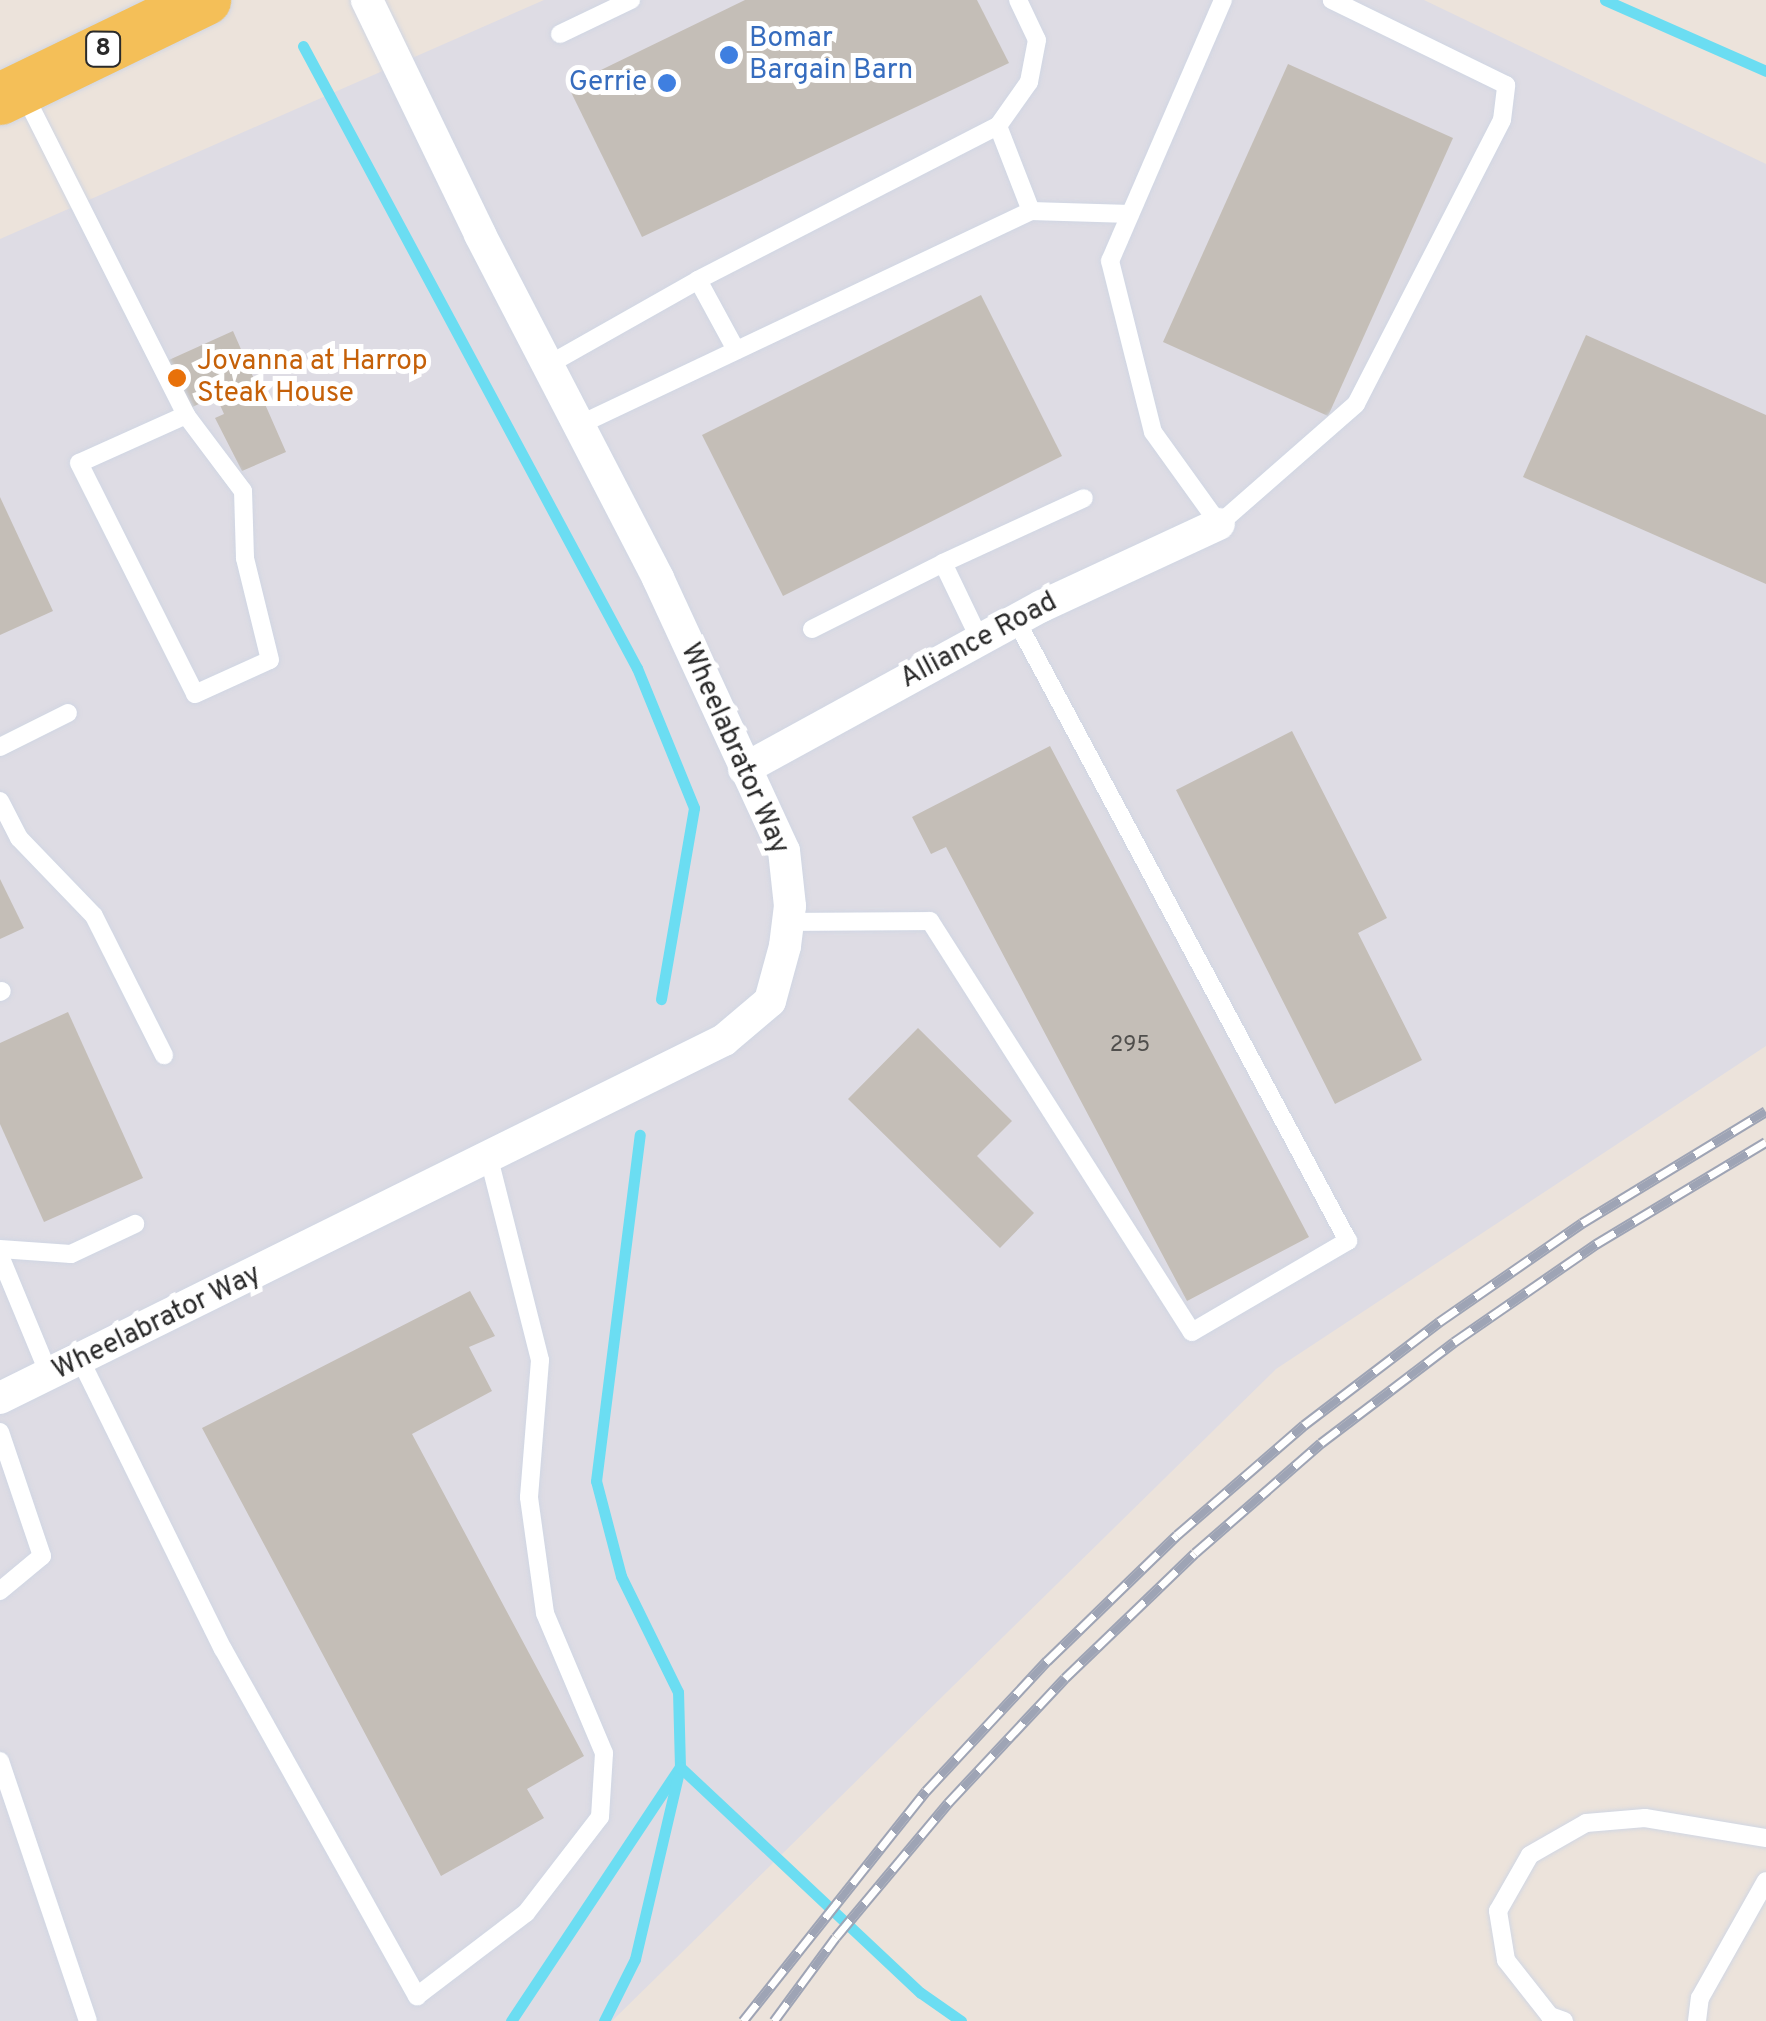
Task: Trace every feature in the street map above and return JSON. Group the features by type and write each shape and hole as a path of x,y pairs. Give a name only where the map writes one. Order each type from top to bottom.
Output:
{"main road":[{"name":"8","path":"10,94 205,0"}],"street":[{"name":"Wheelabrator Way","path":"0,1398 50,1377 724,1040 770,1001 788,922 784,852 658,578 366,0"},
{"name":"Alliance Road","path":"744,768 1016,620 1219,524"}],"lane":[{"path":"560,34 630,0"},
{"path":"548,365 698,280 998,126 1029,82 1037,40 1018,0"},
{"path":"1223,0 1110,262 1153,432 1219,524 1356,404 1502,120 1506,85 1332,0"},
{"path":"10,94 186,415 243,491 245,558 270,660 195,694 80,463 186,415"},
{"path":"998,126 1031,211"},
{"path":"579,426 1031,211 1130,214"},
{"path":"698,280 736,350"},
{"path":"812,629 942,563 1084,498"},
{"path":"942,563 980,640"},
{"path":"788,922 930,921 1192,1332 1348,1241 1016,620"},
{"path":"0,748 68,714"},
{"path":"0,801 19,838 94,916 164,1055"},
{"path":"81,1360 223,1649 417,1996 526,1912 600,1816 604,1753 545,1613 529,1497 540,1360 489,1158"},
{"path":"50,1377 0,1253 71,1254 135,1224"},
{"path":"0,1432 42,1556 0,1591"},
{"path":"0,1760 88,2021"},
{"path":"1564,2021 1550,2016 1506,1960 1498,1911 1530,1856 1586,1823 1645,1818 1766,1838"},
{"path":"1697,2021 1700,1998 1766,1881"}],"shaded area":[{"path":"544,0 1424,0 1766,164 1766,1046 1276,1369 612,2021 0,2021 0,239"}],"building":[{"path":"745,0 977,0 1009,63 642,237 568,86"},
{"path":"1288,64 1453,138 1328,416 1163,342"},
{"path":"981,295 1062,456 783,596 702,435"},
{"path":"233,331 286,452 242,471 215,418 224,414 216,396 186,410 160,364"},
{"path":"1586,335 1766,415 1766,584 1523,477"},
{"path":"0,497 53,611 0,635"},
{"path":"1292,731 1387,918 1358,933 1422,1060 1335,1104 1176,790"},
{"path":"1050,746 1309,1237 1187,1301 946,847 931,854 912,817"},
{"path":"0,879 24,928 0,939"},
{"path":"68,1012 143,1178 44,1222 0,1124 0,1043"},
{"path":"918,1028 1012,1121 977,1156 1034,1213 1000,1248 848,1099"},
{"path":"470,1291 495,1336 469,1347 492,1391 412,1434 584,1756 527,1789 544,1818 441,1876 202,1428"}],"waterway":[{"path":"1605,0 1766,71"},
{"path":"303,46 637,668 694,808 661,999"},
{"path":"511,2021 680,1767 678,1692 621,1576 596,1481 640,1135"},
{"path":"604,2021 635,1959 680,1767 921,1993 961,2021"}],"railway":[{"path":"743,2021 926,1791 1047,1661 1177,1535 1304,1425 1439,1322 1582,1223 1766,1111"},
{"path":"774,2021 836,1937 948,1803 1065,1678 1195,1553 1321,1443 1454,1342 1596,1244 1766,1142"}],"place":[{"name":"Bomar Bargain Barn","path":"729,55"},
{"name":"Gerrie","path":"667,83"},
{"name":"Jovanna at Harrop Steak House","path":"177,378"}]}
